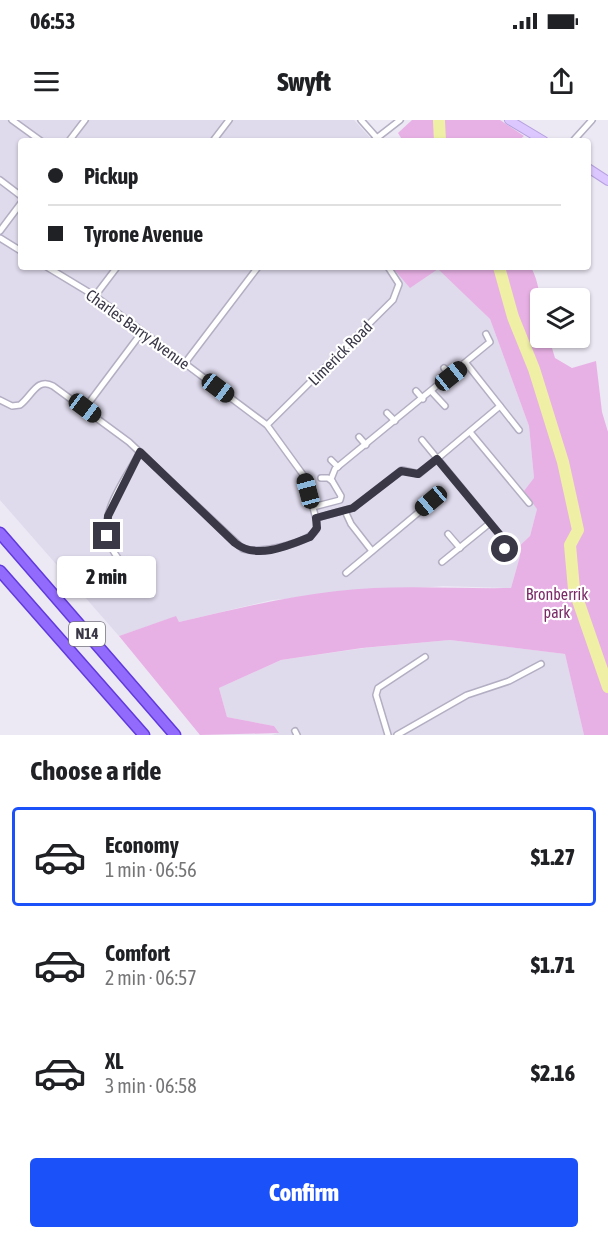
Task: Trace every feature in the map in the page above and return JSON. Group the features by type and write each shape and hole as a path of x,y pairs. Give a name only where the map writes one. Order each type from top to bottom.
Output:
{"highway":[{"name":"N14","path":"0,533 175,735"},
{"name":"N14","path":"0,571 144,735"}],"street":[{"path":"12,120 37,138"},
{"path":"71,138 85,120"},
{"path":"215,138 229,120"},
{"path":"361,120 374,138"},
{"path":"378,138 400,120"},
{"path":"509,120 539,138"},
{"path":"576,138 592,120"},
{"path":"591,170 608,180"},
{"path":"0,180 18,194"},
{"path":"0,231 18,207"},
{"path":"0,238 18,249"},
{"name":"Charles Barry Avenue","path":"52,270 95,296 267,425 301,469 316,518"},
{"path":"95,296 115,270"},
{"path":"185,363 256,270"},
{"name":"Limerick Road","path":"267,425 393,300 399,288 390,270"},
{"path":"85,408 142,332"},
{"path":"332,482 332,475 338,467 366,445 375,441 395,422 403,419 451,376 465,368 478,351 490,342 486,334"},
{"path":"470,347 485,355"},
{"path":"444,368 451,376"},
{"path":"465,368 519,430"},
{"path":"0,400 12,406 20,405 37,386 46,382 85,408 140,452 243,549 260,552 310,537 317,528 316,518 346,508 401,471 418,474 500,406"},
{"path":"416,391 446,406"},
{"path":"387,413 395,422"},
{"path":"470,432 529,503"},
{"path":"359,437 366,445"},
{"path":"422,440 506,544 505,549 496,558"},
{"path":"140,452 111,508 106,527 111,547 145,593"},
{"path":"331,460 338,467"},
{"path":"344,462 349,467"},
{"path":"321,478 328,478 332,482 346,508 351,524 372,551"},
{"path":"313,507 333,503 341,498"},
{"path":"346,573 431,501"},
{"path":"442,562 490,524"},
{"path":"448,534 460,548"},
{"path":"388,735 376,695 382,683 425,657"},
{"path":"397,735 467,694 509,681 542,664"}],"shaded area":[{"path":"0,120 354,120 370,138 18,138 18,270 441,270 490,319 529,426 537,509 530,536 515,550 520,556 511,588 443,586 272,600 179,622 175,617 119,636 0,500"},
{"path":"450,640 565,654 584,735 272,735 278,733 274,726 227,717 219,688 281,660 365,648"}],"green space":[{"path":"412,120 500,120 524,136 522,138 401,138 398,133"},
{"name":"Bronberrik park","path":"395,270 437,270 410,288"},
{"name":"Bronberrik park","path":"439,270 532,270 538,288 530,288 530,348 552,348 555,358 572,368 596,361 602,412 608,432 608,735 584,735 565,654 450,640 362,648 281,660 219,688 227,717 274,726 279,733 200,735 119,636 176,616 179,622 277,600 337,591 402,587 511,588 520,556 515,550 530,536 537,509 524,491 534,478 529,426 490,319"}],"waterway":[{"path":"439,121 440,138"},
{"path":"500,270 513,317 534,369 563,462 578,530 570,545 574,589 608,687"}],"route":[{"path":"107,536 106,527 111,508 140,452 235,543 243,549 256,552 310,537 317,528 316,518 349,510 401,471 418,474 437,459 505,541 505,549"}]}
